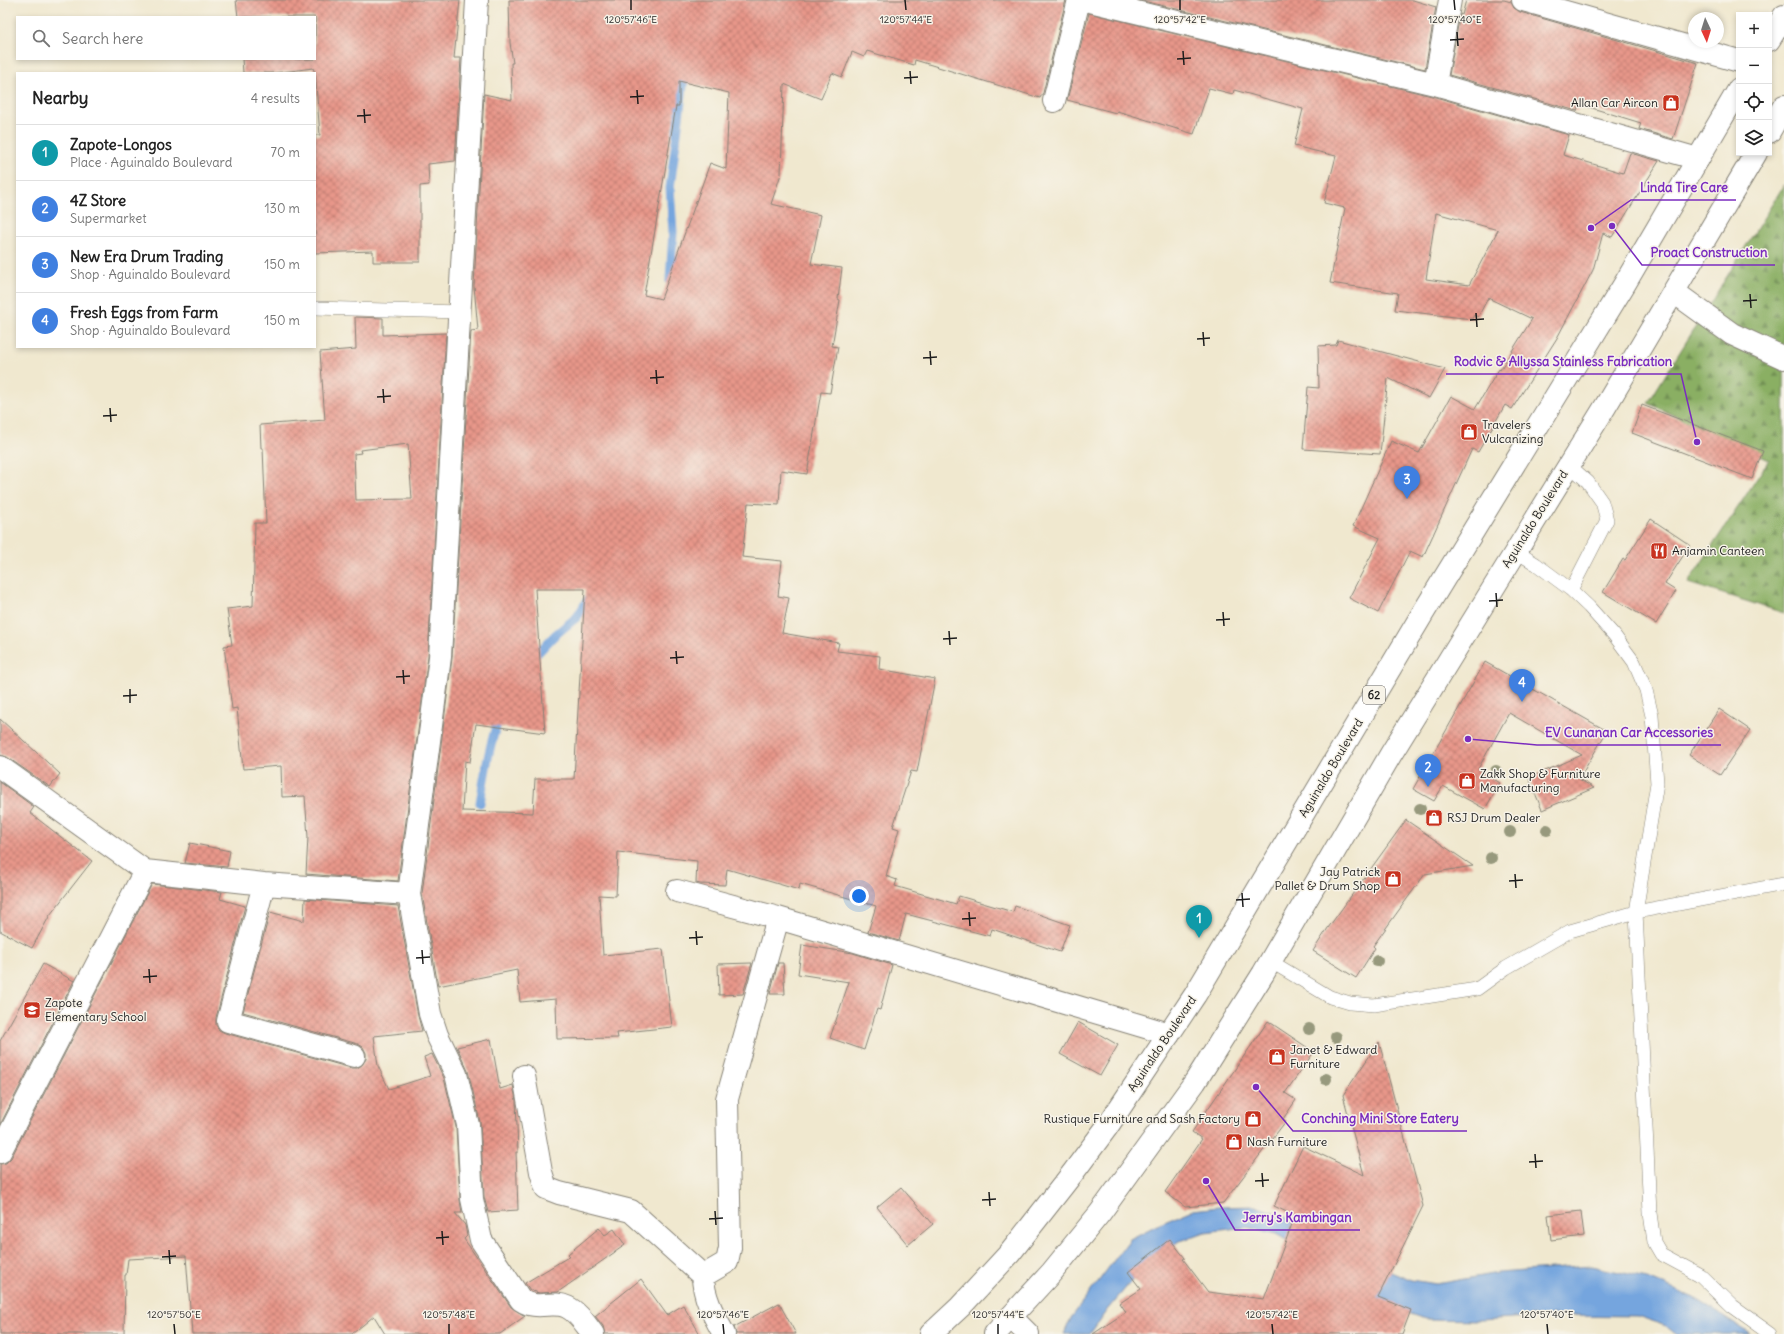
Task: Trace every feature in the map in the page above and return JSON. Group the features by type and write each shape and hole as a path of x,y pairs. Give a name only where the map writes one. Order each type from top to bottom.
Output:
{"main road":[{"path":"477,0 440,657 409,894 430,1014 437,1035 456,1074 468,1125 472,1199 481,1240 521,1300 528,1305 566,1306 576,1313 593,1334"},
{"path":"1054,100 1079,0"},
{"path":"1086,0 1435,84 1698,159"},
{"path":"1435,84 1450,0"},
{"path":"1523,0 1736,60"},
{"path":"1772,35 1784,16"},
{"name":"Aguinaldo Boulevard","path":"931,1334 960,1307 1024,1234 1072,1174 1107,1127 1195,995 1427,607 1624,285 1736,95"},
{"path":"1772,127 1784,106"},
{"name":"Aguinaldo Boulevard","path":"995,1334 1052,1272 1081,1237 1196,1082 1270,961 1391,754 1515,551 1606,407 1754,156"},
{"path":"1674,292 1732,334 1784,358"},
{"path":"0,767 145,871 264,884 409,894"},
{"path":"0,1152 145,871"},
{"path":"264,884 228,1021 354,1056"},
{"path":"677,891 778,918 1169,1034"},
{"path":"703,1276 727,1262 730,1248 727,1099 778,918"},
{"path":"524,1076 541,1172 546,1188 559,1193 631,1211 703,1276 706,1297 724,1334"},
{"path":"1011,1317 1028,1334"}],"lane":[{"path":"316,308 460,312"},
{"path":"1569,465 1588,482 1602,502 1606,520 1571,590"},
{"path":"1515,551 1536,564 1571,590 1609,629 1634,662 1646,690 1652,716 1656,783 1636,912 1650,1213 1654,1242 1661,1254 1700,1275 1732,1306 1771,1334"},
{"path":"1270,961 1330,997 1350,1003 1374,1006 1477,989 1506,968 1570,931 1636,912 1784,884"}],"green space":[{"path":"1784,185 1784,613 1688,583 1769,460 1648,403"}],"water":[{"path":"1255,1206 1289,1217 1379,1266 1412,1280 1436,1284 1498,1273 1591,1266 1647,1278 1694,1298 1750,1334 1677,1334 1667,1326 1637,1316 1559,1315 1480,1320 1426,1319 1390,1307 1331,1266 1276,1234 1247,1227 1205,1232 1180,1241 1160,1254 1141,1270 1107,1310 1090,1334 1064,1334 1071,1318 1130,1239 1155,1226 1193,1210 1218,1207"}],"building":[{"path":"236,0 460,0 454,58 461,58 455,161 428,164 429,185 420,186 420,262 373,262 373,251 316,253 316,135 320,135 316,72 313,68 283,72 243,72 242,60 316,60 316,16 238,16"},
{"path":"509,0 1066,0 1043,93 1040,98 915,60 914,65 867,51 864,57 852,52 842,77 832,73 821,99 784,84 781,174 771,204 821,215 811,264 842,268 838,299 840,300 832,346 838,347 830,393 821,392 807,474 781,470 779,505 748,503 742,557 782,561 778,596 789,598 782,633 839,643 837,651 880,656 879,669 935,679 917,772 911,771 893,827 899,829 886,876 897,880 895,886 956,904 959,896 1013,912 1015,906 1070,925 1060,952 992,929 990,936 906,914 899,941 868,932 876,906 800,884 799,890 727,869 725,885 700,884 696,883 697,861 618,852 616,896 599,895 603,955 663,949 672,1027 617,1033 618,1038 557,1039 556,999 520,1002 517,970 438,986 422,894 452,658 471,331 478,330 474,286 484,94 512,100 511,63 513,63 510,43","holes":["679,81 729,93 726,169 710,163 661,299 644,295 676,106 679,106","535,589 585,589 574,779 535,779 533,813 462,811 465,761 470,762 476,724 545,733"]},
{"path":"1139,0 1413,0 1436,7 1425,69"},
{"path":"1466,0 1504,0 1511,2 1514,8 1520,12 1698,63 1673,139 1639,129 1641,123 1579,104 1577,111 1449,75 1460,14 1462,15"},
{"path":"1089,13 1432,96 1569,135 1563,155 1623,173 1630,153 1659,161 1612,237 1603,233 1593,270 1557,338 1512,409 1505,405 1478,452 1472,449 1423,557 1410,551 1378,613 1349,598 1380,538 1353,526 1391,441 1419,453 1451,396 1475,409 1532,319 1488,298 1478,317 1474,315 1472,319 1395,310 1398,293 1330,283 1345,208 1324,203 1336,156 1294,146 1303,109 1234,90 1233,94 1209,88 1194,134 1117,111 1116,113 1067,100","holes":["1436,213 1498,230 1469,285 1426,279"]},
{"path":"355,317 383,318 383,335 446,333 428,656 398,881 306,874 308,837 305,796 282,797 281,766 243,769 237,708 232,709 224,646 232,645 227,609 253,606 255,523 266,523 263,448 261,448 260,425 325,420 320,352 356,349","holes":["408,444 412,499 356,500 354,454 361,453 360,450"]},
{"path":"1338,340 1445,369 1429,398 1388,378 1380,454 1303,449 1308,387 1319,388 1318,346 1336,345"},
{"path":"1642,405 1763,451 1752,479 1632,433"},
{"path":"1651,519 1690,545 1665,584 1676,591 1656,624 1603,592 1623,559 1625,560"},
{"path":"1485,662 1607,731 1579,779 1594,788 1542,810 1529,778 1582,755 1509,713 1478,769 1500,783 1485,809 1443,786 1434,801 1413,789"},
{"path":"1719,709 1750,730 1720,775 1689,755"},
{"path":"0,719 60,774 50,787 7,757 0,755"},
{"path":"0,782 34,807 30,813 92,861 50,915 32,948 0,931"},
{"path":"1406,820 1473,866 1425,874 1373,946 1375,948 1356,978 1313,951"},
{"path":"190,843 230,851 227,867 185,863"},
{"path":"152,884 222,892 220,899 245,906 216,1018 216,1025 219,1030 225,1033 351,1068 357,1068 362,1065 366,1059 366,1053 363,1047 358,1044 243,1012 270,912 304,921 305,899 398,906 422,1031 374,1036 378,1066 389,1089 430,1076 424,1057 432,1054 444,1078 456,1127 462,1213 455,1213 465,1225 467,1236 464,1239 511,1307 525,1316 500,1334 385,1334 374,1316 352,1334 192,1334 186,1256 128,1259 125,1275 124,1334 0,1334 0,1164 6,1163 11,1158"},
{"path":"802,945 853,953 892,965 880,1010 877,1009 864,1050 830,1038 849,982 798,974"},
{"path":"752,963 743,994 719,995 718,964"},
{"path":"778,963 783,963 785,994 770,994"},
{"path":"43,964 74,981 0,1125 0,1041"},
{"path":"1268,1021 1314,1052 1285,1093 1296,1100 1283,1119 1286,1121 1223,1203 1185,1207 1165,1192 1202,1139 1192,1132"},
{"path":"1078,1022 1118,1045 1100,1076 1060,1054"},
{"path":"491,1039 500,1089 513,1085 516,1100 518,1210 488,1212 484,1197 480,1122 468,1071 457,1047"},
{"path":"1379,1042 1423,1206 1378,1297 1411,1310 1402,1334 1093,1334 1126,1312 1120,1303 1141,1289 1128,1272 1170,1239 1208,1292 1264,1299 1295,1216 1274,1206 1303,1146 1364,1175 1343,1095"},
{"path":"901,1187 933,1224 908,1245 877,1207"},
{"path":"1581,1211 1584,1236 1551,1240 1548,1215"},
{"path":"599,1228 605,1235 614,1229 625,1245 558,1292 539,1293 530,1290 525,1283 570,1256 568,1254"},
{"path":"641,1279 667,1315 683,1305 700,1334 605,1334 603,1326 595,1316"},
{"path":"779,1303 796,1334 736,1334 734,1327"}],"waterway":[{"path":"670,281 673,232 670,188 685,71"},
{"path":"531,660 555,635 577,617 590,596"},
{"path":"480,803 490,748 500,716"}],"place":[{"name":"Allan Car Aircon","path":"1671,103"},
{"name":"Proact Construction","path":"1612,226"},
{"name":"Linda Tire Care","path":"1591,228"},
{"name":"Travelers Vulcanizing","path":"1469,432"},
{"name":"Rodvic & Allyssa Stainless Fabrication","path":"1697,442"},
{"name":"New Era Drum Trading","path":"1407,499"},
{"name":"Anjamin Canteen","path":"1659,551"},
{"name":"Fresh Eggs from Farm","path":"1522,702"},
{"name":"EV Cunanan Car Accessories","path":"1468,739"},
{"name":"Zakk Shop & Furniture Manufacturing","path":"1467,781"},
{"name":"4Z Store","path":"1428,787"},
{"name":"RSJ Drum Dealer","path":"1434,818"},
{"name":"Jay Patrick Pallet & Drum Shop","path":"1393,879"},
{"name":"Zapote-Longos","path":"1199,938"},
{"name":"Zapote Elementary School","path":"32,1010"},
{"name":"Janet & Edward Furniture","path":"1277,1057"},
{"name":"Conching Mini Store Eatery","path":"1256,1087"},
{"name":"Rustique Furniture and Sash Factory","path":"1253,1119"},
{"name":"Nash Furniture","path":"1234,1142"},
{"name":"Jerry's Kambingan","path":"1206,1181"}]}
